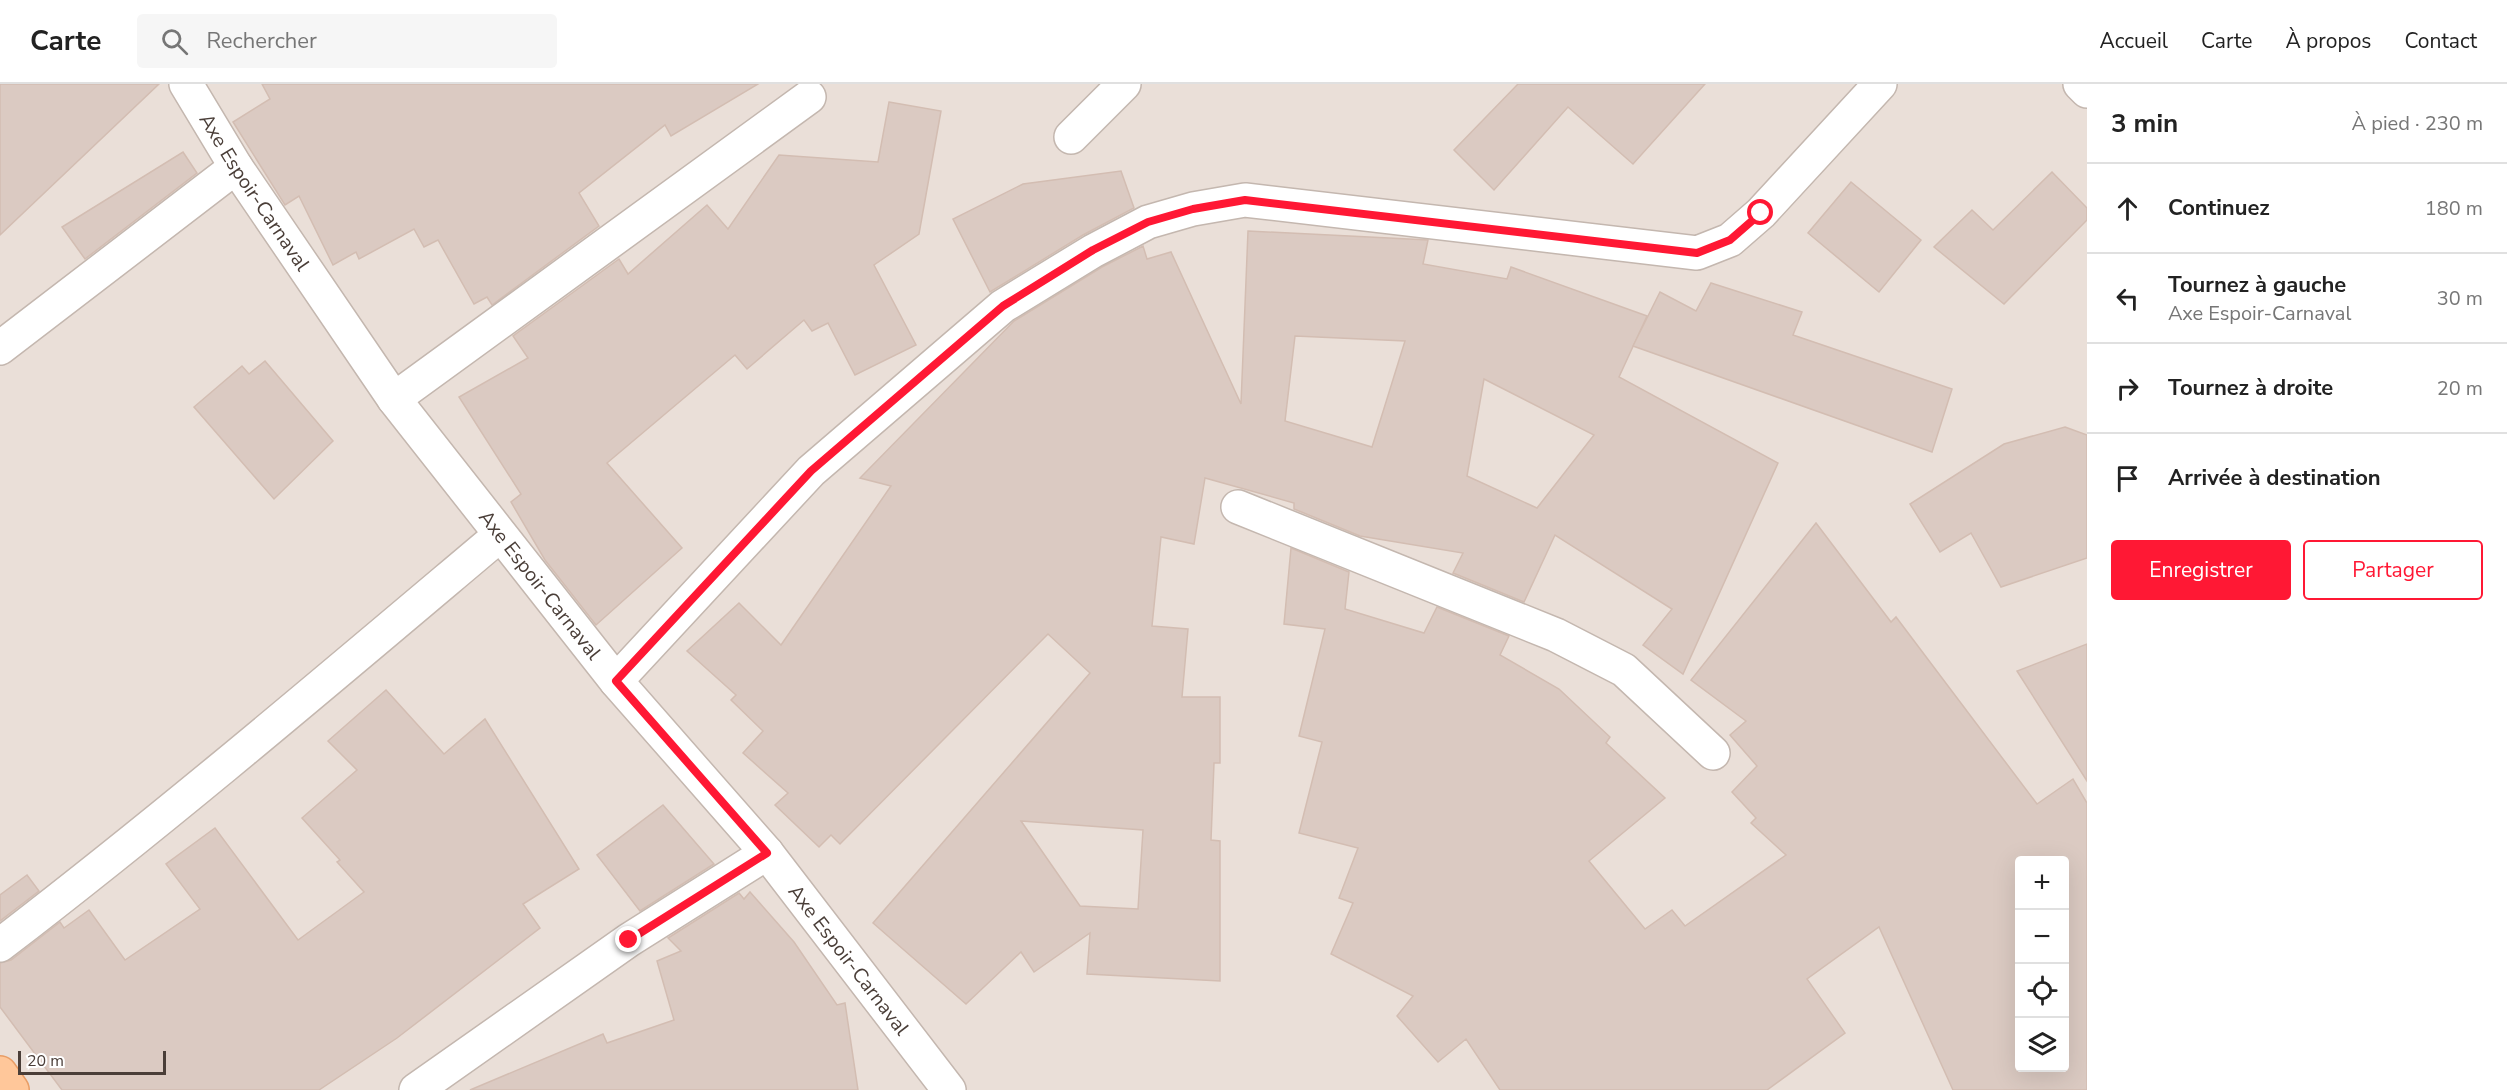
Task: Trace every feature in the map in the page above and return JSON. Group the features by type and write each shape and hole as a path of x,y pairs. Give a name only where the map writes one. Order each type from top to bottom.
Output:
{"main road":[{"path":"0,1073 12,1090"}],"street":[{"name":"Axe Espoir-Carnaval","path":"186,84 236,167 394,399 616,681 767,853 949,1090"},
{"path":"1071,137 1124,84"},
{"path":"616,681 811,471 1003,306 1093,250 1148,222 1193,209 1245,200 1697,253 1730,240 1761,213 1880,84"},
{"path":"2080,84 2087,91"},
{"path":"394,399 809,97"},
{"path":"0,348 236,167"},
{"path":"1238,507 1556,636 1624,670 1713,753"},
{"path":"0,945 103,866 219,772 500,535"},
{"path":"416,1090 629,940 767,853"}],"shaded area":[{"path":"0,84 2087,84 2087,1090 0,1090"}],"building":[{"path":"0,84 159,84 0,235"},
{"path":"262,84 758,84 671,136 665,125 579,193 599,226 492,305 487,297 474,304 438,240 424,247 414,229 359,259 356,252 333,265 299,196 285,205 233,122 270,99"},
{"path":"1518,84 1705,84 1633,164 1568,107 1494,190 1454,150"},
{"path":"889,102 941,111 919,234 874,265 916,345 855,375 828,323 812,331 804,320 747,369 735,355 607,463 682,548 596,625 545,560 511,502 521,494 459,397 528,358 513,336 619,259 628,274 707,205 728,229 779,155 878,162"},
{"path":"183,152 197,173 85,259 62,227"},
{"path":"1121,171 1134,208 1083,235 990,292 953,219 1023,184"},
{"path":"2052,172 2087,208 2087,220 2004,304 1934,247 1972,210 1993,230"},
{"path":"1851,182 1921,240 1879,292 1808,233"},
{"path":"1248,231 1428,240 1423,264 1507,279 1511,267 1647,316 1619,377 1778,463 1683,674 1643,645 1672,609 1555,535 1524,602 1453,573 1463,553 1360,536 1294,509 1294,503 1205,478 1194,544 1161,537 1152,626 1188,629 1182,697 1220,697 1220,763 1214,763 1211,840 1220,841 1220,981 1087,974 1090,933 1034,972 1021,952 966,1004 873,923 1090,673 1048,634 840,844 831,835 819,847 775,805 788,793 743,753 763,731 731,700 736,695 687,651 739,603 781,645 891,486 860,478 1014,321 1102,267 1143,246 1147,259 1171,252 1241,404","holes":["1295,336 1405,341 1372,447 1285,421","1484,379 1594,435 1537,508 1467,476","1021,821 1143,830 1138,909 1080,906"]},
{"path":"1711,283 1802,312 1793,335 1952,389 1932,452 1633,346 1660,292 1696,311"},
{"path":"265,361 333,441 274,499 194,407 242,366 249,374"},
{"path":"2065,427 2087,435 2087,558 2001,587 1971,533 1940,552 1910,504 2004,444"},
{"path":"1816,523 1891,622 1896,617 2037,804 2073,779 2087,803 2087,1090 1953,1090 1879,927 1807,979 1845,1033 1767,1090 1500,1090 1466,1039 1438,1062 1397,1016 1413,996 1331,954 1353,903 1339,898 1358,848 1299,833 1322,742 1299,736 1325,629 1284,624 1291,548 1349,572 1345,609 1424,633 1437,607 1509,636 1500,655 1559,689 1610,737 1606,743 1665,798 1589,861 1645,929 1672,910 1685,926 1786,855 1751,823 1756,818 1732,792 1757,766 1730,735 1746,721 1691,680"},
{"path":"2087,644 2087,781 2017,671"},
{"path":"386,690 444,754 485,719 579,869 523,904 540,928 397,1038 319,1090 62,1090 0,1007 0,963 11,960 60,922 64,928 89,910 125,960 200,909 166,864 215,828 298,940 364,892 337,862 340,860 302,818 357,770 328,741"},
{"path":"663,805 714,864 640,911 597,855"},
{"path":"27,875 39,891 0,921 0,895"},
{"path":"750,892 794,942 837,1005 845,1003 858,1090 470,1090 603,1034 607,1043 674,1020 657,961 681,951 668,938 739,893 744,899"}],"route":[{"path":"629,940 767,853 616,681 811,471 1003,306 1093,250 1148,222 1193,209 1245,200 1697,253 1730,240 1761,213"}]}
